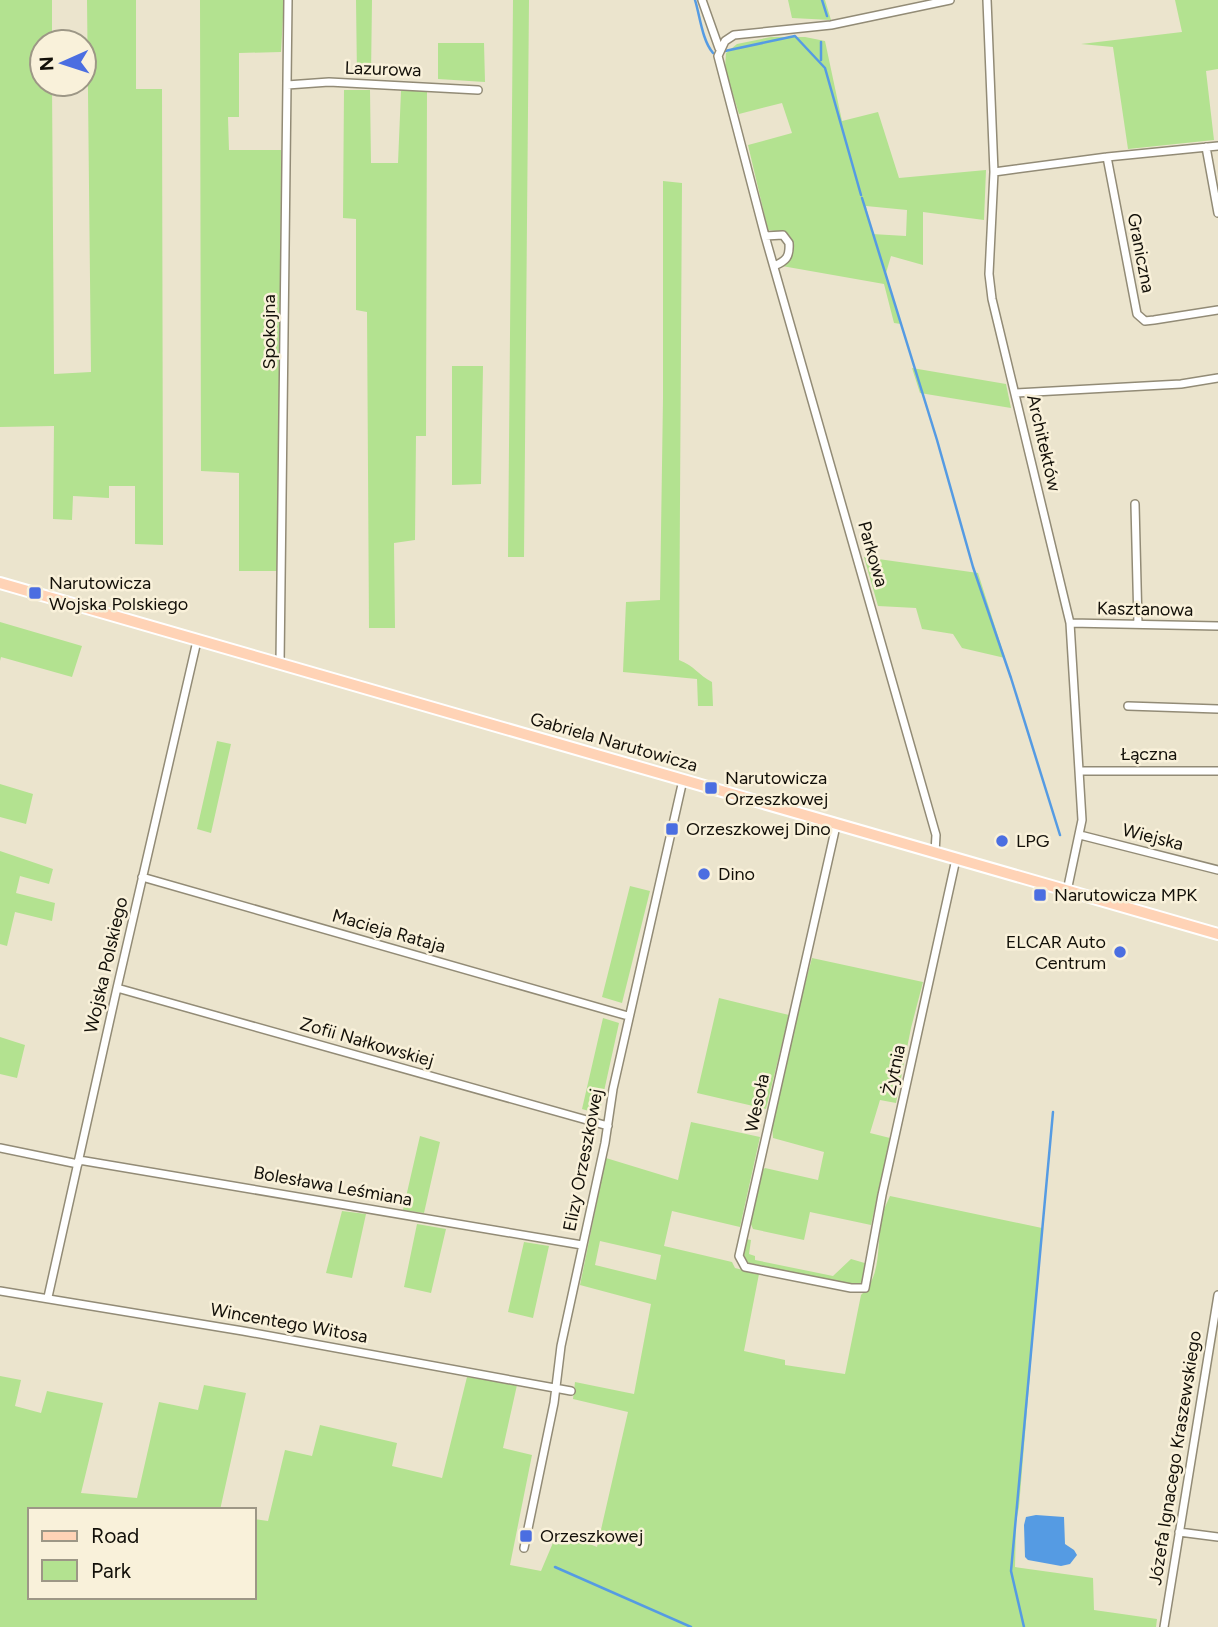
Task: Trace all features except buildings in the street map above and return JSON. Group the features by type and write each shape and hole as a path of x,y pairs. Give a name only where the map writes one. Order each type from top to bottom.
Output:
{"main road":[{"name":"Gabriela Narutowicza","path":"0,583 1218,934"}],"street":[{"name":"Spokojna","path":"280,664 288,0"},
{"name":"Parkowa","path":"702,0 719,48 722,74 765,236 936,835 935,853"},
{"path":"719,48 734,35 831,25 950,0"},
{"name":"Architektów","path":"987,0 994,172 989,274 992,299 1070,623 1082,820 1067,891"},
{"name":"Lazurowa","path":"287,85 330,82 478,90"},
{"path":"994,172 1218,146"},
{"path":"1206,147 1218,213"},
{"name":"Graniczna","path":"1107,157 1137,314 1145,321 1218,310"},
{"path":"765,236 783,235 789,243 789,257 774,265"},
{"path":"1016,393 1181,384 1218,379"},
{"path":"1135,505 1138,624"},
{"name":"Kasztanowa","path":"1070,623 1218,626"},
{"name":"Wojska Polskiego","path":"48,1297 197,641"},
{"path":"1128,706 1218,709"},
{"name":"Łączna","path":"1080,771 1218,771"},
{"name":"Elizy Orzeszkowej","path":"524,1548 556,1387 561,1346 608,1126 628,1016 683,780"},
{"name":"Wesoła","path":"836,825 739,1256 744,1267 864,1288"},
{"name":"Wiejska","path":"1080,835 1218,870"},
{"name":"Żytnia","path":"864,1288 956,859"},
{"name":"Macieja Rataja","path":"142,877 628,1016"},
{"name":"Zofii Nałkowskiej","path":"117,988 608,1126"},
{"name":"Bolesława Leśmiana","path":"0,1148 582,1245"},
{"name":"Wincentego Witosa","path":"0,1291 48,1297 571,1391"},
{"name":"Józefa Ignacego Kraszewskiego","path":"1164,1627 1218,1294"},
{"path":"1179,1532 1218,1537"}],"green space":[{"path":"0,0 52,0 52,28 28,28 28,98 52,98 54,374 91,372 88,98 98,98 98,28 87,28 87,0 136,0 136,89 162,89 163,545 135,544 135,486 109,486 109,498 73,496 72,520 53,519 54,426 0,427"},
{"path":"200,0 284,0 281,52 239,53 239,117 228,117 229,150 281,150 279,571 239,571 239,473 201,471"},
{"path":"356,0 372,0 371,75 357,76"},
{"path":"513,0 529,0 524,557 508,557"},
{"path":"788,0 825,0 831,20 792,18"},
{"path":"1175,0 1218,0 1218,69 1206,71 1214,140 1128,149 1113,47 1081,44 1182,32"},
{"path":"771,37 805,37 825,41 842,121 878,112 899,178 986,170 984,220 923,212 923,265 891,256 886,273 901,324 894,323 884,284 782,266 786,265 792,255 791,240 783,232 768,230 748,145 792,133 782,103 739,114 725,69 726,53 737,44","holes":["866,206 907,210 906,236 872,234"]},
{"path":"438,43 484,43 485,82 438,79"},
{"path":"344,90 370,90 371,163 398,163 401,91 427,90 426,436 416,436 415,540 394,543 395,628 369,628 367,312 356,310 356,219 343,218"},
{"path":"663,181 682,183 679,660 712,682 713,706 698,706 697,679 623,672 626,602 660,600"},
{"path":"452,366 483,366 481,484 452,485"},
{"path":"912,368 1006,384 1011,408 920,393"},
{"path":"864,557 978,573 1005,658 962,648 953,634 922,629 916,608 878,606"},
{"path":"0,622 82,646 72,677 1,657 0,661"},
{"path":"217,741 231,744 211,833 197,829"},
{"path":"0,784 33,794 26,824 0,817"},
{"path":"0,851 53,869 49,884 20,876 16,893 55,903 52,921 15,912 7,946 0,944"},
{"path":"630,886 650,891 622,1003 602,997"},
{"path":"812,958 923,982 896,1103 880,1100 870,1133 890,1138 871,1225 810,1212 804,1240 753,1229 750,1222 761,1171 765,1168 818,1180 824,1152 773,1138 772,1124"},
{"path":"719,998 789,1015 766,1109 697,1093"},
{"path":"603,1018 619,1023 599,1114 582,1109"},
{"path":"0,1037 25,1045 17,1078 0,1074"},
{"path":"691,1122 760,1137 740,1227 672,1211 664,1246 732,1262 735,1268 759,1274 744,1351 785,1360 785,1365 845,1374 861,1295 876,1269 880,1227 890,1196 1042,1228 1016,1522 1015,1567 1093,1578 1094,1610 1157,1619 1156,1627 0,1627 0,1376 21,1380 15,1406 41,1413 47,1391 103,1403 81,1493 137,1498 159,1402 198,1410 204,1385 246,1393 220,1508 28,1508 28,1599 256,1599 256,1519 268,1521 285,1450 312,1456 320,1425 397,1443 392,1466 442,1478 467,1377 517,1385 503,1448 532,1455 510,1565 541,1571 555,1538 563,1533 597,1547 628,1412 573,1399 575,1382 634,1394 651,1304 580,1285 606,1158 678,1180","holes":["600,1241 661,1255 656,1280 595,1265"]},
{"path":"420,1136 440,1142 424,1213 403,1210"},
{"path":"342,1211 366,1214 352,1278 326,1273"},
{"path":"417,1224 446,1229 431,1293 404,1287"},
{"path":"746,1239 751,1240 749,1254 755,1256 755,1260 833,1276 851,1259 868,1264 863,1282 854,1285 749,1263 743,1257"},
{"path":"524,1242 549,1246 533,1318 508,1312"}],"water":[{"path":"1026,1517 1064,1517 1065,1544 1077,1555 1070,1564 1061,1566 1028,1560 1025,1557"}],"waterway":[{"path":"695,0 704,35 713,53"},
{"path":"822,0 827,16"},
{"path":"725,51 795,36 825,68 861,195"},
{"path":"821,42 821,60"},
{"path":"862,198 937,440 973,567 1060,835"},
{"path":"1024,1627 1011,1571 1053,1112"},
{"path":"555,1567 691,1627"}],"place":[{"name":"Narutowicza Wojska Polskiego","path":"35,593"},
{"name":"Narutowicza Orzeszkowej","path":"711,788"},
{"name":"Orzeszkowej Dino","path":"672,829"},
{"name":"LPG","path":"1002,841"},
{"name":"Dino","path":"704,874"},
{"name":"Narutowicza MPK","path":"1040,895"},
{"name":"ELCAR Auto Centrum","path":"1120,952"},
{"name":"Orzeszkowej","path":"526,1536"}]}
